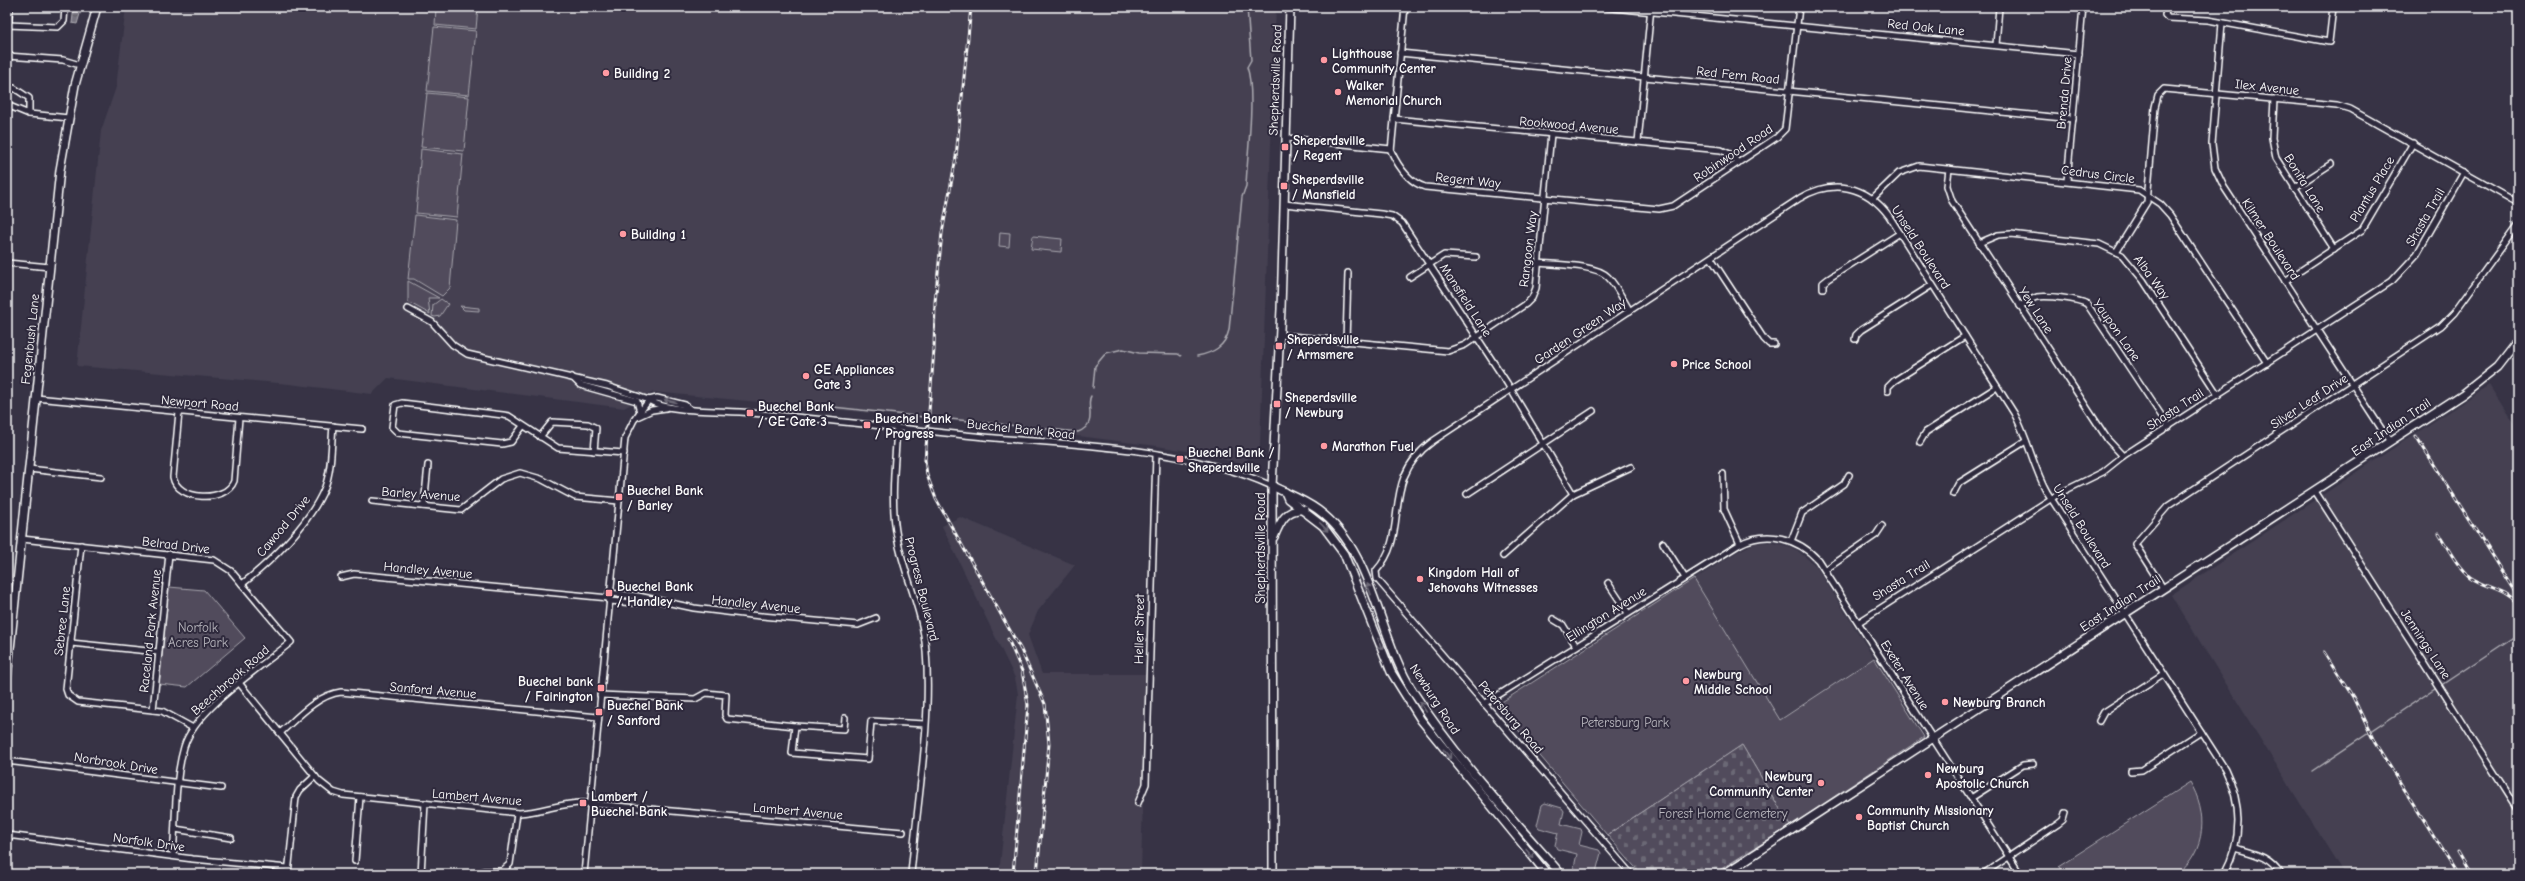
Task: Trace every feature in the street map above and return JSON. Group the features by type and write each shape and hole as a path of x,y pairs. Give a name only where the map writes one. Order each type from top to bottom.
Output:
{"main road":[{"name":"Fegenbush Lane","path":"7,678 60,170 68,118 80,65 97,7"},
{"name":"Shepherdsville Road","path":"1273,874 1272,486 1280,335 1290,7"},
{"name":"East Indian Trail","path":"1724,874 2481,382 2497,367 2518,340"},
{"name":"Newburg Road","path":"1272,486 1291,493 1317,509 1342,534 1357,559 1393,651 1411,688 1459,755 1561,874"},
{"name":"Newburg Road","path":"1285,492 1288,499 1305,510 1332,536 1344,554 1390,670 1406,698 1454,763 1547,874"},
{"path":"1272,545 1284,516 1292,511 1305,510"}],"street":[{"path":"10,7 8,25 58,27 64,21 65,7"},
{"path":"1286,138 1391,148 1405,7"},
{"name":"Red Oak Lane","path":"1603,7 1651,9 1797,26 2079,54"},
{"name":"Robinwood Road","path":"1668,208 1738,163 1785,129 1799,7"},
{"path":"1996,45 1999,7"},
{"name":"Brenda Drive","path":"2067,181 2083,7"},
{"path":"2167,7 2166,17 2222,24 2329,42 2333,7"},
{"path":"1638,142 1651,9"},
{"name":"Kilmer Boulevard","path":"2222,24 2212,144 2215,168 2224,187 2390,442"},
{"name":"Red Fern Road","path":"1400,54 2073,119"},
{"path":"7,56 63,60 80,65"},
{"path":"7,89 14,88 29,98 29,114"},
{"name":"Ilex Avenue","path":"2116,252 2147,202 2158,95 2162,90 2170,89 2274,99 2350,109 2518,203"},
{"name":"Bonita Lane","path":"2274,99 2272,146 2279,164 2334,249"},
{"path":"7,105 29,114 68,118"},
{"name":"Rookwood Avenue","path":"1394,119 1721,150 1732,155 1738,163"},
{"name":"Rangoon Way","path":"1280,335 1448,351 1458,348 1477,337 1532,298 1538,263 1551,134"},
{"name":"Plantus Place","path":"2285,281 2334,249 2365,226 2413,144"},
{"name":"Regent Way","path":"1391,148 1406,175 1420,186 1653,209 1668,208"},
{"path":"2294,188 2331,164"},
{"name":"Cedrus Circle","path":"1872,199 1888,182 1906,169 1919,166 2130,188 2148,195 2163,206 2170,215 2267,363"},
{"name":"Yew Lane","path":"1950,169 1947,186 1950,198 2108,440 2123,456"},
{"name":"Shasta Trail","path":"1859,622 2051,498 2103,472 2123,456 2392,281 2402,272 2420,248 2464,172"},
{"name":"Garden Green Way","path":"1375,574 1391,551 1398,491 1414,460 1430,443 1814,190 1843,187 1859,190 1872,199"},
{"name":"Unseld Boulevard","path":"1872,199 1885,210 1997,387 2020,425 2035,470 2051,498 2225,769 2234,788 2239,819 2235,848 2224,874"},
{"name":"Mansfield Lane","path":"1284,204 1392,216 1404,226 1511,390 1573,494"},
{"name":"Silver Leaf Drive","path":"2164,588 2135,546 2140,536 2171,503 2353,385 2446,322 2518,225"},
{"path":"1823,288 1823,285 1828,279 1900,233"},
{"name":"Alba Way","path":"1979,244 1998,235 2011,234 2099,244 2116,252 2134,267 2218,395"},
{"path":"1410,277 1446,255 1476,257"},
{"path":"1710,258 1764,339 1769,344 1774,344"},
{"path":"7,263 50,267"},
{"path":"1538,263 1590,268 1602,272 1610,280 1630,311"},
{"path":"1346,342 1348,273"},
{"path":"1855,339 1856,335 1861,330 1932,284"},
{"name":"Yaupon Lane","path":"2020,306 2036,298 2044,296 2077,300 2087,304 2169,427"},
{"name":"Buechel Bank Road","path":"408,309 432,322 453,345 467,354 628,391 649,400 655,405 684,410 690,408 1156,455 1236,471 1272,486"},
{"path":"1888,391 1888,387 1894,381 1965,336"},
{"path":"572,377 580,385 637,400 640,412"},
{"path":"1920,442 1926,432 1997,387"},
{"name":"Newport Road","path":"36,398 362,429"},
{"path":"584,874 609,598 627,434 635,418 649,400 657,398 686,405 690,408"},
{"path":"523,426 511,442 502,444 398,433 392,427 391,422 395,405 402,403 509,416 558,448 624,453"},
{"path":"635,418 652,410 667,407"},
{"path":"1467,494 1593,410"},
{"path":"179,412 174,477 176,485 186,493 215,496 230,489 234,481 240,418"},
{"path":"540,437 552,422 588,424 596,428 594,451"},
{"name":"Cawood Drive","path":"242,584 269,561 309,515 319,499 328,476 333,426"},
{"name":"Progress Boulevard","path":"897,428 894,517 901,553 919,610 928,668 925,724 911,874"},
{"path":"1953,494 1959,483 2026,442"},
{"name":"Heller Street","path":"1138,803 1146,784 1156,455"},
{"path":"424,506 428,465"},
{"path":"1503,556 1573,494 1631,467"},
{"path":"29,469 101,477"},
{"name":"Barley Avenue","path":"372,501 465,508 501,479 520,473 541,478 575,497 619,502"},
{"path":"1723,474 1724,509 1740,544"},
{"path":"1791,541 1802,513 1844,484 1849,475"},
{"name":"Jennings Lane","path":"2315,491 2518,810"},
{"path":"1825,570 1876,535 1882,526"},
{"name":"Exeter Avenue","path":"1740,544 1765,537 1791,541 1814,556 1825,570 1859,622 2020,874"},
{"name":"Belrad Drive","path":"22,539 214,560 227,568 291,642"},
{"path":"1663,543 1685,578"},
{"name":"Ellington Avenue","path":"1484,704 1740,544"},
{"name":"Sebree Lane","path":"81,545 66,689 70,698 78,702 153,710"},
{"name":"Raceland Park Avenue","path":"153,710 169,554"},
{"name":"Handley Avenue","path":"341,577 354,574 609,598 653,600 694,608 858,624 876,618"},
{"name":"Petersburg Road","path":"1375,574 1484,704 1631,874"},
{"path":"1608,583 1628,613"},
{"path":"1553,618 1560,622 1576,646"},
{"name":"Beechbrook Road","path":"173,856 179,784 184,747 193,728 203,714 291,642"},
{"path":"71,643 158,652"},
{"path":"2099,721 2104,712 2163,674"},
{"name":"Lambert Avenue","path":"240,684 315,776 333,792 360,797 517,813 537,812 567,803 590,804 903,832"},
{"name":"Sanford Avenue","path":"280,733 319,701 329,695 341,692 598,717"},
{"path":"600,695 695,699 706,693 726,695 725,715 727,719 795,726 844,729 845,718"},
{"path":"153,710 168,713 193,728"},
{"path":"795,726 792,753 868,759 871,721 925,724"},
{"path":"2131,771 2142,770 2201,732"},
{"name":"Norbrook Drive","path":"7,761 179,784 221,788"},
{"path":"1971,798 2023,764 2033,764"},
{"path":"288,874 296,797 300,790 315,776"},
{"path":"355,861 360,797"},
{"path":"421,874 425,804"},
{"path":"484,871 499,872 510,864 517,813"},
{"path":"1983,874 2058,824 2063,820 2065,813"},
{"path":"175,829 231,838"},
{"name":"Norfolk Drive","path":"7,835 173,856 288,868"},
{"path":"2235,848 2265,857 2275,865 2281,874"}],"shaded area":[{"path":"126,7 1276,7 1260,447 1242,464 1193,452 1157,446 984,424 653,392 624,408 388,378 372,394 289,384 77,366 101,131 116,87"},
{"path":"2489,385 2518,430 2518,874 2344,874 2171,595"},
{"path":"960,517 1075,565 1038,611 1028,635 1042,674 1146,674 1141,874 999,874 1018,694 1015,678 942,526"},
{"name":"Petersburg Park","path":"1769,542 1784,545 1797,550 1816,566 1874,658 1607,835 1497,705 1737,552 1755,543"}],"green space":[{"path":"436,7 478,7 476,29 435,25"},
{"path":"434,27 476,31 469,95 427,91"},
{"path":"427,93 469,97 464,151 421,147"},
{"path":"421,149 463,154 457,217 416,213"},
{"path":"415,215 456,220 450,288 442,296 414,279 408,279"},
{"path":"1000,232 1010,233 1009,247 999,246"},
{"path":"1033,236 1062,239 1061,252 1031,249"},
{"path":"408,281 439,298 428,298 430,314 408,302"},
{"path":"441,299 448,304 440,316 432,316 433,305"},
{"path":"460,306 479,308 479,311 464,310"},
{"name":"Petersburg Park","path":"1694,579 1780,720 1874,658 1924,737 1790,826 1742,745 1607,835 1497,705"},
{"name":"Norfolk Acres Park","path":"169,587 204,590 245,638 187,687 159,684"},
{"name":"Forest Home Cemetery","path":"1742,745 1790,826 1713,874 1641,874 1607,835"},
{"path":"2190,782 2200,806 2202,830 2194,854 2177,874 2066,874 2059,866"},
{"path":"1545,803 1562,808 1564,811 1561,824 1581,829 1582,832 1579,845 1599,850 1601,853 1596,872 1592,874 1576,870 1574,867 1577,854 1557,849 1555,845 1558,833 1539,828 1537,825 1542,805"}],"water":[{"path":"74,7 82,7 77,24 72,23"}],"waterway":[{"path":"1197,356 1218,348 1225,341 1229,330 1242,197 1246,186 1251,108 1250,78 1247,67 1251,60 1247,7"},
{"path":"1093,388 1095,366 1106,353 1123,349 1139,353 1178,354 1181,356"},
{"path":"931,417 1078,432 1084,429 1090,419 1089,404 1091,396"},
{"path":"824,406 924,417"},
{"path":"2443,684 2518,634"},
{"path":"2312,771 2436,688"}],"railway":[{"path":"971,7 956,157 942,233 935,302 934,350 925,460 927,475 936,499 1021,650 1045,704 1049,744 1037,874"},
{"path":"2416,436 2518,597"},
{"path":"2439,534 2465,573 2476,581 2501,591 2518,604"},
{"path":"1008,639 1022,671 1028,705 1013,874"},
{"path":"2324,652 2353,697 2375,743 2458,874"},
{"path":"2457,852 2470,874"}],"place":[{"name":"Lighthouse Community Center","path":"1324,60"},
{"name":"Building 2","path":"606,73"},
{"name":"Walker Memorial Church","path":"1338,92"},
{"name":"Sheperdsville / Regent","path":"1285,147"},
{"name":"Sheperdsville / Mansfield","path":"1284,186"},
{"name":"Building 1","path":"623,234"},
{"name":"Sheperdsville / Armsmere","path":"1279,346"},
{"name":"Price School","path":"1674,364"},
{"name":"GE Appliances Gate 3","path":"806,376"},
{"name":"Sheperdsville / Newburg","path":"1277,404"},
{"name":"Buechel Bank / GE Gate 3","path":"750,413"},
{"name":"Buechel Bank / Progress","path":"867,425"},
{"name":"Marathon Fuel","path":"1324,446"},
{"name":"Buechel Bank / Sheperdsville","path":"1180,459"},
{"name":"Buechel Bank / Barley","path":"619,497"},
{"name":"Kingdom Hall of Jehovahs Witnesses","path":"1420,579"},
{"name":"Buechel Bank / Handley","path":"609,593"},
{"name":"Newburg Middle School","path":"1686,681"},
{"name":"Buechel bank / Fairington","path":"601,688"},
{"name":"Newburg Branch","path":"1945,702"},
{"name":"Buechel Bank / Sanford","path":"599,712"},
{"name":"Newburg Apostolic Church","path":"1928,775"},
{"name":"Newburg Community Center","path":"1821,783"},
{"name":"Lambert / Buechel Bank","path":"583,803"},
{"name":"Community Missionary Baptist Church","path":"1859,817"}]}
